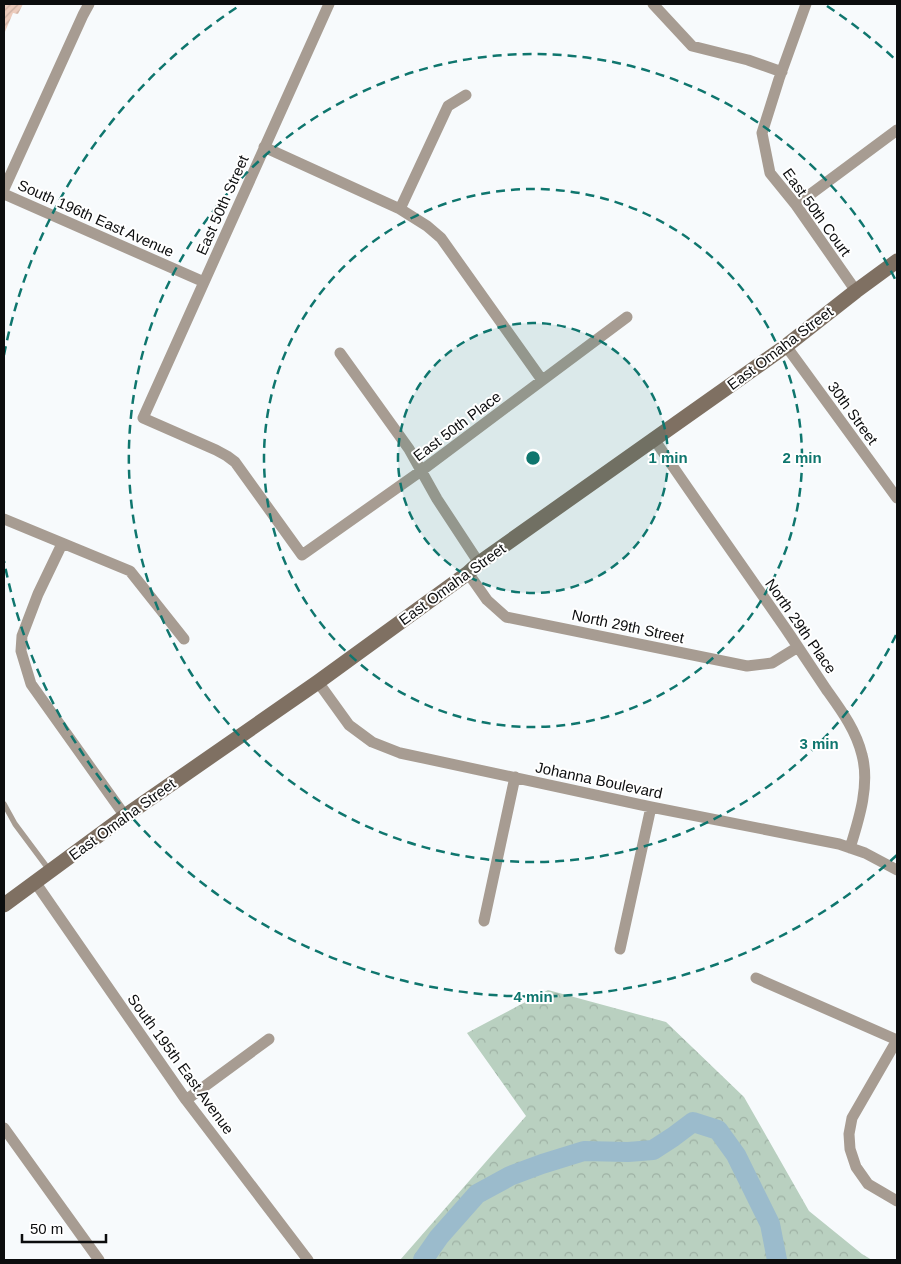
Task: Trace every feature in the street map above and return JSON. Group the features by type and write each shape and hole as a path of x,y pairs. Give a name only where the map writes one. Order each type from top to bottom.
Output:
{"street":[{"path":"4,189 88,4"},
{"name":"East 50th Street","path":"302,555 235,462 216,450 143,418 329,4"},
{"path":"653,4 692,46 748,60 782,72"},
{"name":"East 50th Court","path":"806,4 762,133 770,173 796,206 856,291"},
{"path":"400,208 448,106 466,94"},
{"path":"796,206 897,130"},
{"path":"264,147 400,208 427,226 441,238 542,380"},
{"name":"South 196th East Avenue","path":"4,194 204,282"},
{"name":"East Omaha Street","path":"4,905 786,346 897,261"},
{"name":"East 50th Place","path":"302,555 421,471 627,317"},
{"name":"30th Street","path":"786,346 897,498"},
{"path":"340,354 409,449 473,568"},
{"name":"North 29th Place","path":"654,439 798,647 856,737 862,756 864,794 850,848"},
{"path":"4,519 130,571 184,639"},
{"path":"62,544 38,594 22,636 20,651 31,684 126,816"},
{"name":"North 29th Street","path":"473,568 487,600 506,617 747,666 772,663 798,647"},
{"name":"Johanna Boulevard","path":"318,682 349,725 372,742 400,753 651,807 839,844 865,853 897,870"},
{"path":"484,921 515,777"},
{"path":"620,949 651,807"},
{"name":"South 195th East Avenue","path":"35,882 186,1100 308,1260"},
{"path":"756,978 897,1040 852,1118 849,1134 850,1149 856,1167 868,1184 897,1201"},
{"path":"186,1100 269,1038"},
{"path":"4,1128 99,1260"}],"lane":[{"path":"4,804 15,824 50,871"}],"green space":[{"path":"548,990 666,1022 744,1097 809,1211 872,1260 400,1260 526,1116 467,1033"}],"building":[{"path":"4,4 23,4 18,14 13,13 4,34"}],"waterway":[{"path":"423,1260 439,1237 477,1194 510,1176 584,1151 628,1152 653,1150 693,1122 718,1130 736,1155 770,1224 777,1260"}]}
